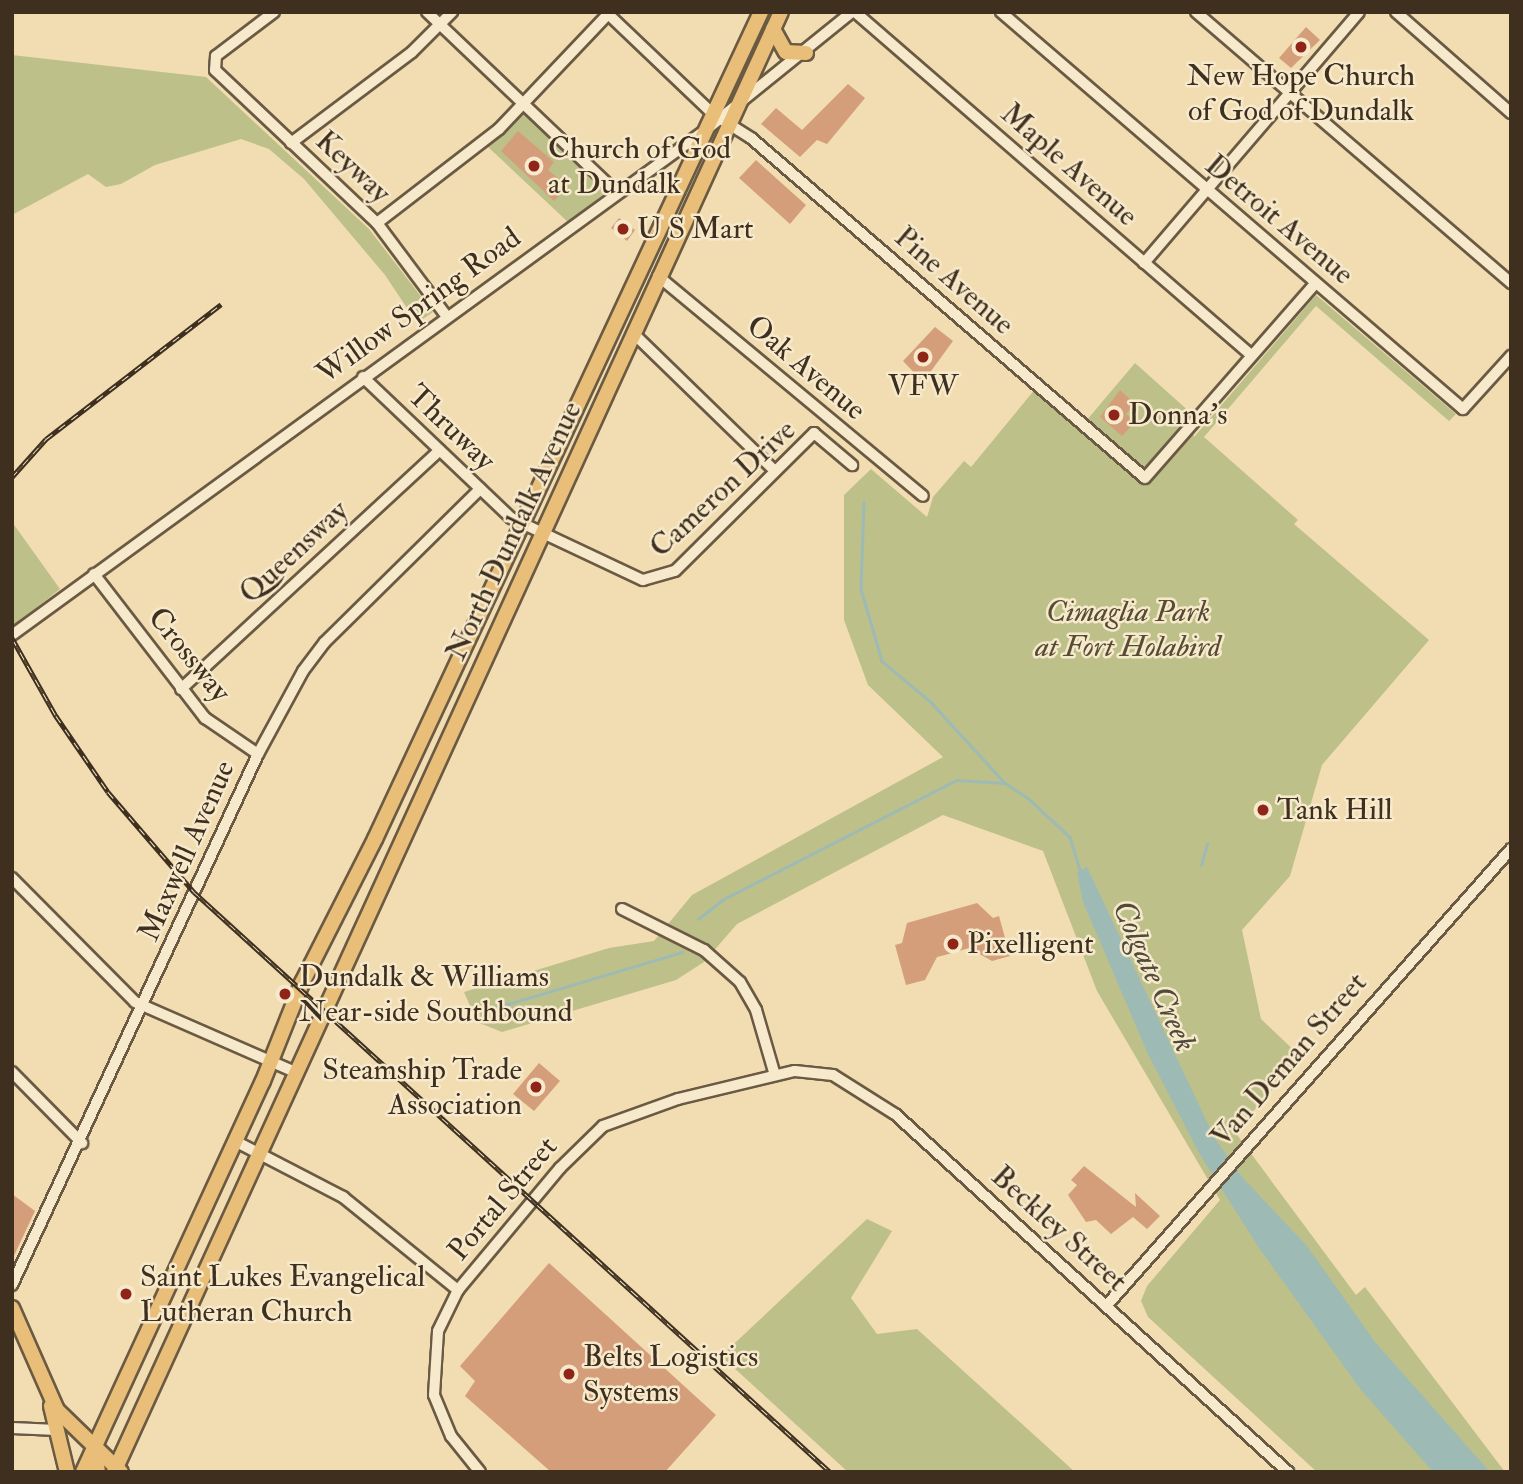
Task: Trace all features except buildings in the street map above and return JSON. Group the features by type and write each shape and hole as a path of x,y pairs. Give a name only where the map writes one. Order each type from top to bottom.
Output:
{"main road":[{"name":"North Dundalk Avenue","path":"117,1470 295,1072 633,333 658,276 761,12"},
{"name":"North Dundalk Avenue","path":"83,1472 235,1142 302,983 335,922 706,129 738,103 781,12"},
{"path":"773,29 786,52 806,53"},
{"path":"12,1308 48,1394 67,1472"},
{"path":"48,1394 66,1421 117,1470"},
{"path":"94,1447 98,1472"}],"street":[{"path":"260,16 274,12"},
{"path":"427,12 617,192"},
{"path":"291,143 441,25 452,12"},
{"path":"738,103 806,53 853,12"},
{"name":"Maple Avenue","path":"853,12 1251,355"},
{"name":"Detroit Avenue","path":"1001,12 1463,409 1511,356"},
{"path":"1196,12 1511,283"},
{"path":"1144,263 1360,12"},
{"path":"1396,12 1511,113"},
{"path":"377,223 466,158 523,103 608,13"},
{"name":"Pine Avenue","path":"608,13 721,118 1145,478 1251,355"},
{"name":"Keyway","path":"260,16 222,51 213,64 291,143 377,223 447,317"},
{"name":"Willow Spring Road","path":"12,635 706,129"},
{"name":"Oak Avenue","path":"658,276 923,496"},
{"path":"1251,355 1316,284"},
{"path":"633,333 775,471"},
{"name":"Thruway","path":"363,377 480,489 520,523 543,534"},
{"name":"Cameron Drive","path":"543,534 635,578 654,581 675,571 814,433 852,465"},
{"name":"Queensway","path":"181,689 440,450"},
{"name":"Maxwell Avenue","path":"12,1285 82,1143 258,754 315,653 480,489"},
{"name":"Crossway","path":"94,574 181,689 219,729 258,754"},
{"name":"Van Deman Street","path":"1107,1306 1511,849"},
{"path":"12,878 144,1006 295,1072"},
{"path":"621,909 704,950 733,974 756,1010 774,1072"},
{"path":"12,1072 82,1143"},
{"name":"Portal Street","path":"480,1472 451,1436 434,1395 438,1331 458,1290 595,1132 643,1111 774,1072"},
{"name":"Beckley Street","path":"774,1072 833,1075 869,1094 1288,1472"},
{"path":"235,1142 343,1197 458,1290"},
{"path":"12,1428 57,1430"}],"green space":[{"path":"12,55 206,77 369,229 433,312 417,323 385,275 304,179 269,149 241,139 155,165 121,184 106,187 88,174 12,215"},
{"path":"525,113 605,193 569,223 487,146"},
{"name":"Cimaglia Park at Fort Holabird","path":"1316,295 1456,414 1449,421 1316,306 1204,437 1298,520 1294,524 1429,640 1322,765 1290,876 1242,930 1261,1019 1301,1057 1235,1132 1356,1295 1365,1287 1505,1472 1317,1472 1148,1317 1141,1301 1147,1286 1220,1200 1097,991 1043,851 943,815 737,924 704,962 676,980 502,1032 477,1022 464,992 609,948 654,941 692,895 943,757 868,685 844,620 844,495 871,469 927,517 933,497 964,461 971,467 1041,382 1086,421 1135,363 1192,414 1194,437"},
{"path":"12,522 60,589 12,627"},
{"path":"867,1219 892,1231 851,1298 877,1334 917,1329 1075,1472 848,1472 721,1356"}],"water":[{"name":"Colgate Creek","path":"1087,867 1214,1137 1242,1177 1307,1246 1375,1342 1490,1472 1433,1472 1361,1390 1259,1248 1199,1153 1148,1054 1083,902 1077,872"}],"waterway":[{"path":"864,502 861,589 882,661 931,702 1004,782"},
{"name":"Colgate Creek","path":"698,919 722,900 957,780 1005,783 1028,798 1070,837 1080,870"},
{"path":"1201,865 1207,844"},
{"name":"Colgate Creek","path":"481,1012 682,952"}],"railway":[{"path":"12,477 46,439 221,304"},
{"path":"12,638 56,716 108,792 194,892 830,1472"}],"place":[{"name":"New Hope Church of God of Dundalk","path":"1301,47"},
{"name":"Church of God at Dundalk","path":"534,166"},
{"name":"U S Mart","path":"623,229"},
{"name":"VFW","path":"923,357"},
{"name":"Donna's","path":"1114,415"},
{"name":"Tank Hill","path":"1263,810"},
{"name":"Pixelligent","path":"953,944"},
{"name":"Dundalk & Williams Near-side Southbound","path":"285,994"},
{"name":"Steamship Trade Association","path":"536,1087"},
{"name":"Saint Lukes Evangelical Lutheran Church","path":"126,1294"},
{"name":"Belts Logistics Systems","path":"569,1374"}]}
